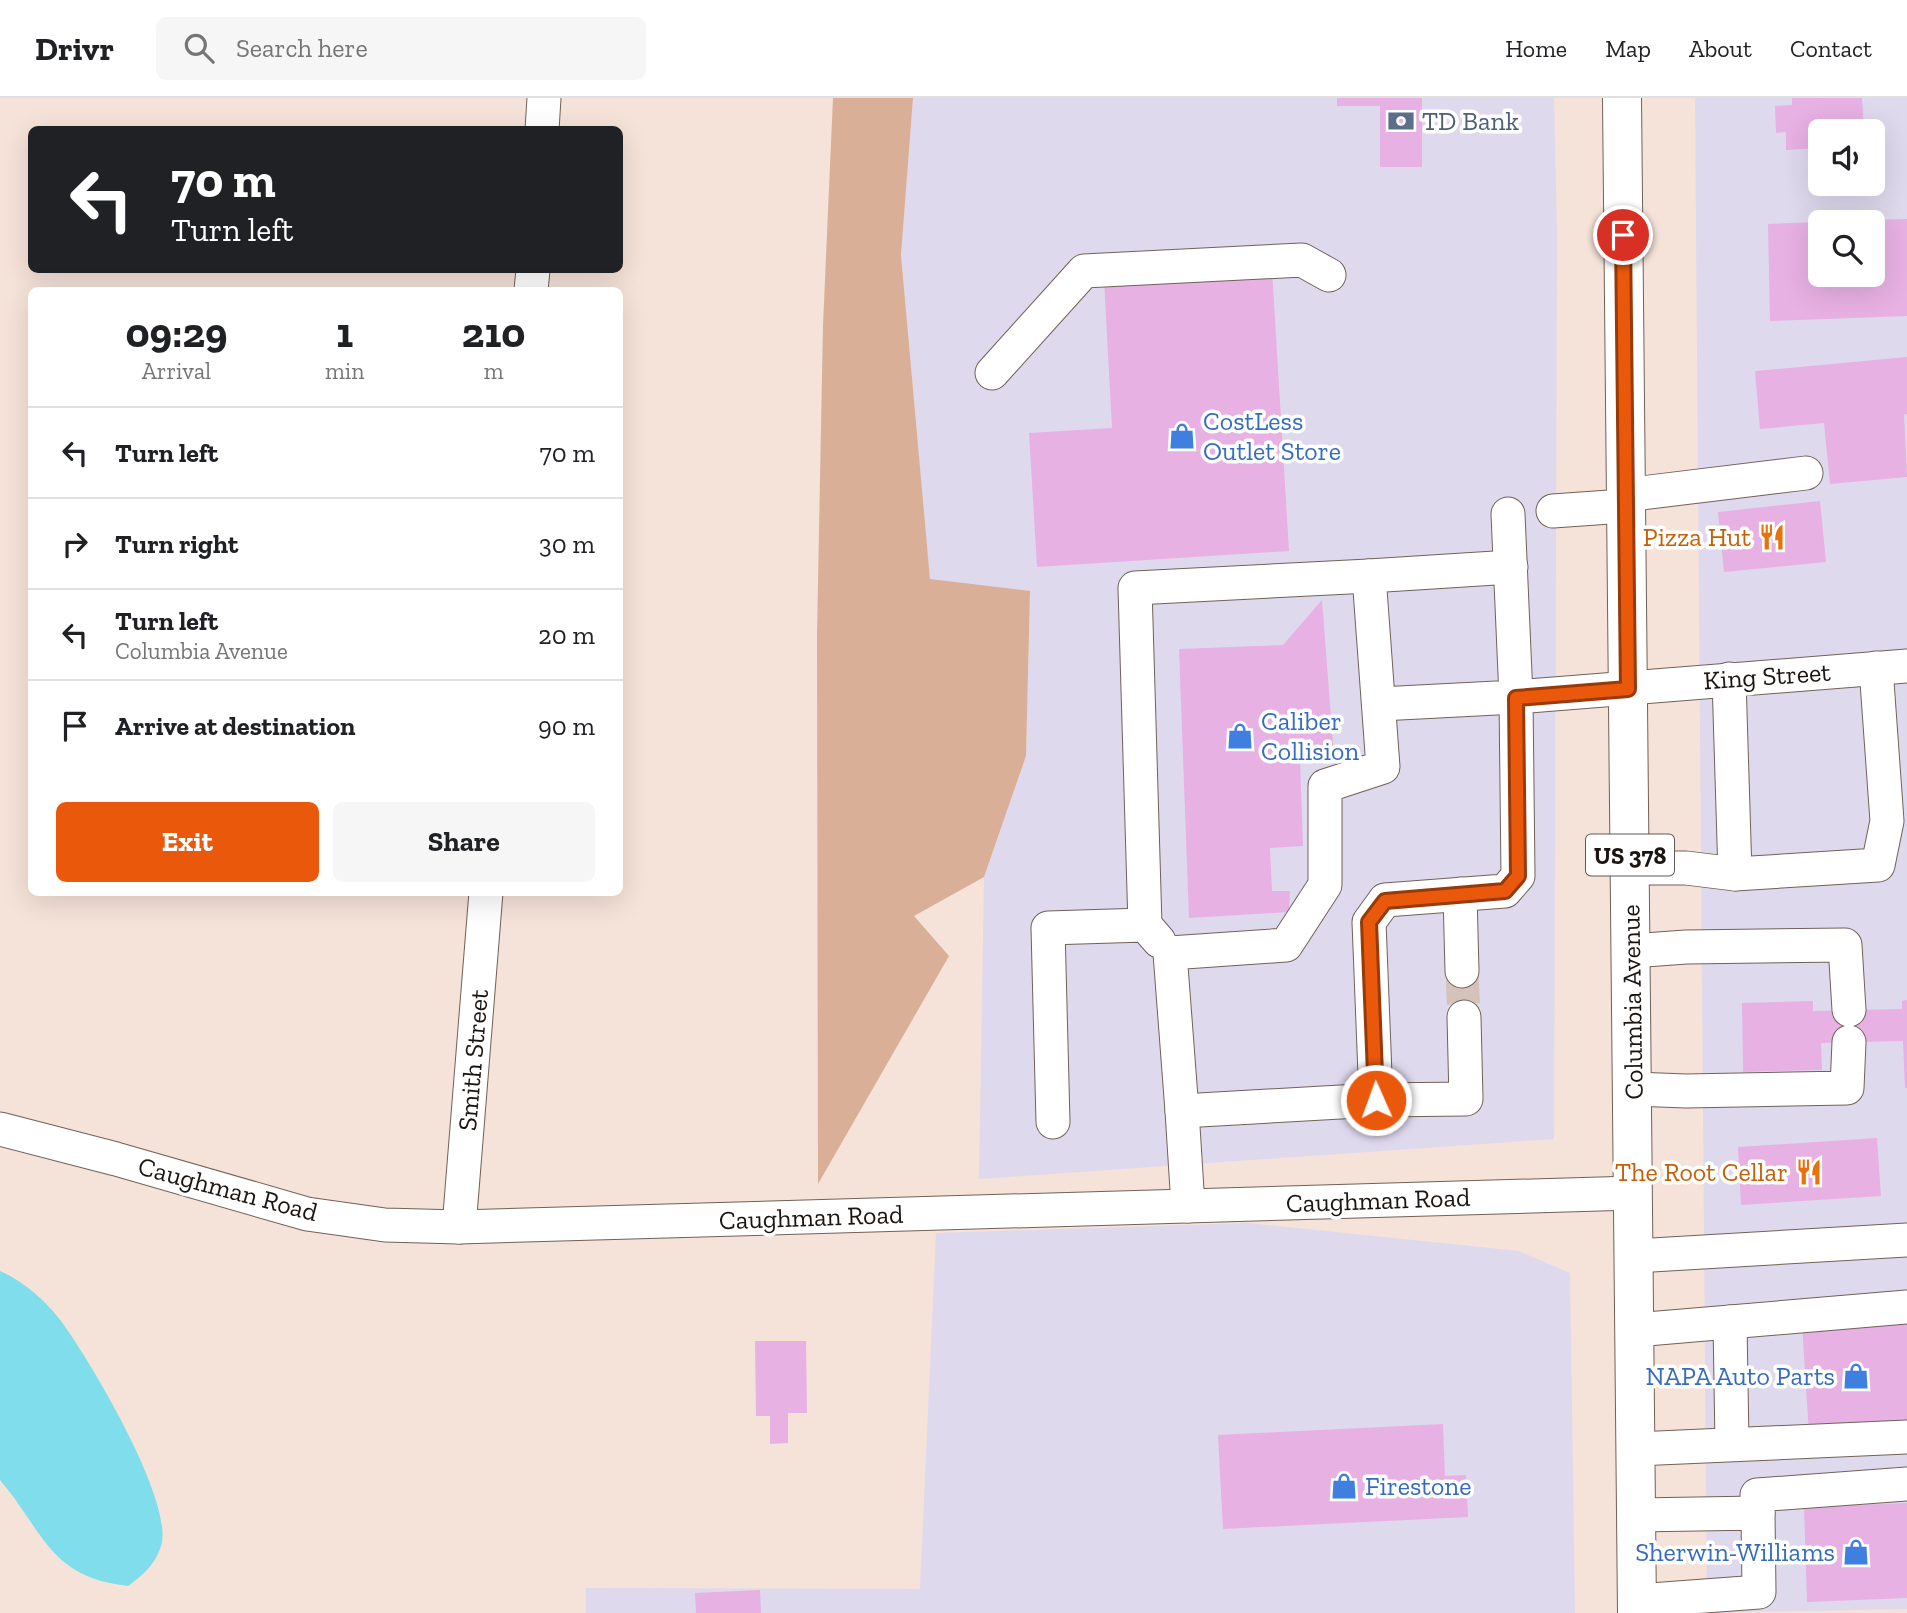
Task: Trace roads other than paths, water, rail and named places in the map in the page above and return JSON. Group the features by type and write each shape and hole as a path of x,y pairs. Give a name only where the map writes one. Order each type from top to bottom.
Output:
{"main road":[{"name":"Columbia Avenue","path":"1622,98 1637,1607"}],"street":[{"path":"542,126 544,98"},
{"path":"992,373 1084,271 1301,260 1329,275"},
{"path":"1553,511 1805,473"},
{"path":"1376,1100 1369,922 1385,901 1505,891 1518,876 1516,698 1508,514"},
{"path":"1188,1206 1170,953 1145,925 1135,588 1511,567"},
{"path":"1170,953 1286,945 1325,886 1325,786 1383,767 1369,576"},
{"path":"1630,868 1686,867 1735,874 1878,865 1887,821 1891,667"},
{"name":"King Street","path":"1380,704 1516,698 1891,667"},
{"path":"1728,679 1735,874"},
{"path":"1460,894 1462,971"},
{"name":"Smith Street","path":"459,1227 486,896"},
{"path":"1054,1122 1048,928 1145,925"},
{"path":"1631,951 1686,947 1845,945 1849,1026 1847,1088 1686,1091 1633,1089"},
{"path":"1182,1111 1376,1100 1466,1099 1464,1017"},
{"name":"Caughman Road","path":"0,1129 307,1214 385,1225 459,1227 1634,1193"},
{"path":"1634,1256 1907,1240"},
{"path":"1635,1330 1907,1307"},
{"path":"1730,1322 1732,1444"},
{"path":"1636,1449 1907,1437"},
{"path":"1637,1607 1759,1592 1757,1495 1907,1484"},
{"path":"1637,1515 1758,1513"}],"water":[{"path":"0,1271 34,1292 61,1321 109,1397 143,1465 162,1525 161,1546 148,1569 128,1586 102,1581 81,1573 65,1562 51,1550 0,1480"}],"tunnel":[{"path":"1462,971 1464,1017"}],"place":[{"name":"TD Bank","path":"1401,121"},
{"name":"CostLess Outlet Store","path":"1182,436"},
{"name":"Pizza Hut","path":"1772,537"},
{"name":"Caliber Collision","path":"1240,736"},
{"name":"The Root Cellar","path":"1809,1172"},
{"name":"NAPA Auto Parts","path":"1856,1376"},
{"name":"Firestone","path":"1344,1486"},
{"name":"Sherwin-Williams","path":"1856,1552"}]}
